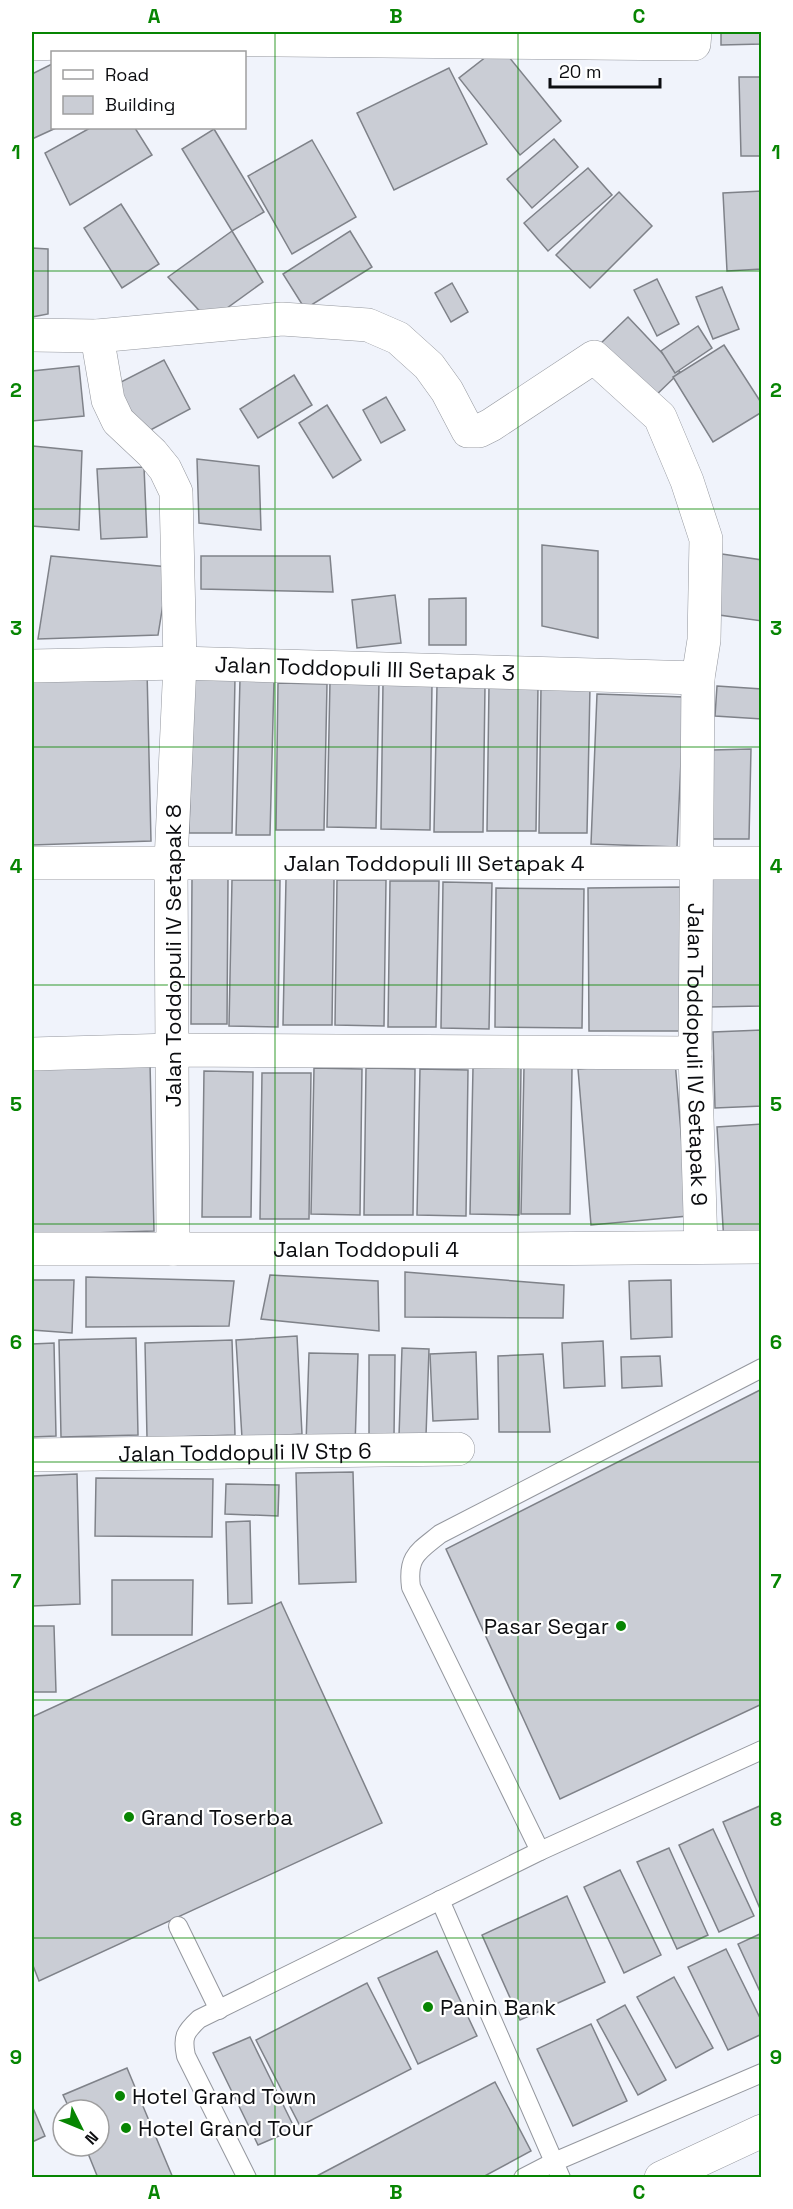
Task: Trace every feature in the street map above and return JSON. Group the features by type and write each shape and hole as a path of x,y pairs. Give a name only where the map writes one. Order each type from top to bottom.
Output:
{"street":[{"path":"32,44 178,35 694,44 695,32"},
{"name":"Jalan Toddopuli IV Setapak 9","path":"97,336 282,319 368,325 398,338 429,366 447,391 468,432 479,431 491,425 594,357 660,417 694,501 706,539 704,640 698,678 696,861 695,1053 702,1246"},
{"path":"32,335 97,336"},
{"name":"Jalan Toddopuli IV Setapak 8","path":"97,336 108,400 118,422 152,453 165,470 176,492 180,663 171,862 173,1249"},
{"name":"Jalan Toddopuli III Setapak 3","path":"32,666 180,663 698,678"},
{"name":"Jalan Toddopuli III Setapak 4","path":"32,863 762,862"},
{"path":"32,1054 172,1050 695,1053"},
{"name":"Jalan Toddopuli 4","path":"32,1249 511,1249 762,1246"},
{"name":"Jalan Toddopuli IV Stp 6","path":"32,1455 458,1449"},
{"path":"661,2178 762,2131"}],"lane":[{"path":"540,1851 411,1587 409,1572 411,1562 421,1549 440,1534 762,1368"},
{"path":"247,2178 186,2056 184,2044 188,2030 199,2019 540,1851 762,1750"},
{"path":"440,1900 558,2170"},
{"path":"178,1926 219,2010"},
{"path":"523,2178 558,2170 762,2073"}],"building":[{"path":"721,32 762,32 762,44 721,45"},
{"path":"500,46 561,121 520,155 459,78"},
{"path":"51,64 51,129 54,129 32,139 32,74"},
{"path":"449,68 487,144 394,190 357,113"},
{"path":"739,77 762,77 762,156 741,156"},
{"path":"88,129 136,129 152,155 70,205 45,153"},
{"path":"214,129 264,212 232,231 182,149"},
{"path":"554,139 578,167 532,208 507,179"},
{"path":"312,140 356,217 292,254 248,176"},
{"path":"588,168 612,195 548,251 524,223"},
{"path":"762,191 762,269 727,271 723,193"},
{"path":"619,192 652,226 590,288 556,255"},
{"path":"121,204 159,264 122,288 84,228"},
{"path":"232,231 263,282 209,321 168,277"},
{"path":"350,231 372,267 305,309 283,274"},
{"path":"32,248 48,249 48,314 32,317"},
{"path":"657,279 679,324 657,336 634,290"},
{"path":"452,283 468,312 451,322 435,293"},
{"path":"722,287 739,329 713,339 696,297"},
{"path":"628,317 680,372 651,400 599,345"},
{"path":"698,326 712,348 675,373 661,351"},
{"path":"724,345 762,404 762,412 713,442 673,377"},
{"path":"164,360 190,409 143,434 117,384"},
{"path":"79,366 84,416 32,421 32,371"},
{"path":"294,375 312,405 258,438 240,409"},
{"path":"386,397 405,430 381,443 363,410"},
{"path":"327,405 361,460 333,478 299,423"},
{"path":"33,446 82,451 79,530 32,526"},
{"path":"197,459 259,466 261,530 199,523"},
{"path":"144,467 147,537 101,539 97,469"},
{"path":"542,545 598,551 598,638 542,626"},
{"path":"722,554 762,560 762,621 712,614"},
{"path":"51,556 169,567 158,635 38,639"},
{"path":"201,556 330,556 333,592 201,589"},
{"path":"395,595 401,643 357,648 352,600"},
{"path":"466,598 466,645 429,645 429,599"},
{"path":"147,670 151,841 32,845 32,674"},
{"path":"193,677 235,678 232,833 189,833"},
{"path":"240,679 274,680 270,835 236,835"},
{"path":"330,681 379,682 376,828 327,827"},
{"path":"278,683 327,684 324,830 276,830"},
{"path":"383,683 432,683 430,830 381,829"},
{"path":"437,685 485,686 483,832 434,832"},
{"path":"489,685 538,685 536,831 487,831"},
{"path":"717,686 762,689 762,719 715,716"},
{"path":"541,687 590,687 587,833 539,833"},
{"path":"597,694 684,697 677,847 591,844"},
{"path":"751,749 749,839 711,839 712,750"},
{"path":"709,873 762,875 762,1006 709,1007"},
{"path":"192,878 228,878 227,1024 191,1024"},
{"path":"286,879 334,879 332,1025 283,1025"},
{"path":"232,880 280,880 278,1027 229,1026"},
{"path":"337,880 386,880 384,1026 335,1025"},
{"path":"390,881 439,881 436,1027 388,1027"},
{"path":"443,882 492,883 489,1029 441,1028"},
{"path":"685,887 685,1031 589,1031 588,888"},
{"path":"496,888 584,889 582,1028 495,1027"},
{"path":"762,1030 762,1106 715,1108 713,1032"},
{"path":"675,1061 688,1216 591,1225 578,1069"},
{"path":"150,1063 154,1231 32,1235 32,1066"},
{"path":"524,1067 572,1068 570,1214 521,1214"},
{"path":"314,1068 362,1069 360,1215 311,1214"},
{"path":"366,1068 415,1069 413,1215 364,1215"},
{"path":"473,1068 521,1068 519,1215 470,1214"},
{"path":"420,1069 468,1070 466,1216 417,1215"},
{"path":"204,1071 253,1072 251,1217 202,1217"},
{"path":"262,1073 311,1073 309,1219 260,1219"},
{"path":"762,1124 762,1241 724,1243 717,1127"},
{"path":"405,1272 564,1285 563,1318 405,1317"},
{"path":"270,1275 378,1281 379,1331 261,1319"},
{"path":"86,1277 234,1281 229,1326 86,1327"},
{"path":"32,1280 74,1280 72,1333 32,1330"},
{"path":"671,1280 672,1337 631,1339 629,1281"},
{"path":"297,1336 302,1434 242,1438 236,1340"},
{"path":"136,1338 138,1435 61,1437 59,1340"},
{"path":"232,1340 235,1435 147,1438 145,1343"},
{"path":"603,1341 605,1386 564,1388 562,1343"},
{"path":"54,1343 56,1436 32,1437 32,1344"},
{"path":"402,1348 429,1349 426,1436 399,1436"},
{"path":"476,1352 478,1419 433,1421 430,1354"},
{"path":"309,1353 358,1354 355,1446 306,1444"},
{"path":"543,1354 550,1432 499,1432 498,1356"},
{"path":"369,1355 395,1355 394,1437 369,1437"},
{"path":"660,1356 662,1386 622,1388 621,1357"},
{"name":"Pasar Segar","path":"762,1389 762,1704 560,1799 446,1549"},
{"path":"353,1472 356,1582 299,1584 296,1473"},
{"path":"77,1474 80,1604 32,1606 32,1476"},
{"path":"96,1478 213,1479 212,1537 95,1536"},
{"path":"226,1484 279,1485 278,1516 225,1514"},
{"path":"250,1521 252,1603 228,1604 226,1522"},
{"path":"112,1580 193,1580 192,1635 112,1635"},
{"path":"281,1602 382,1823 39,1981 32,1963 32,1717"},
{"path":"32,1626 54,1626 56,1692 32,1692"},
{"path":"762,1805 762,1911 761,1911 723,1822"},
{"path":"713,1829 754,1916 719,1932 679,1845"},
{"path":"669,1848 708,1935 677,1949 637,1862"},
{"path":"620,1870 661,1955 624,1973 584,1887"},
{"path":"567,1896 605,1982 520,2020 482,1935"},
{"path":"762,1933 762,1996 738,1944"},
{"path":"726,1949 762,2022 762,2034 728,2050 688,1967"},
{"name":"Panin Bank","path":"437,1951 477,2036 418,2064 378,1978"},
{"path":"674,1977 713,2048 676,2068 637,1997"},
{"path":"367,1983 411,2069 300,2126 256,2040"},
{"path":"625,2005 666,2080 638,2095 597,2020"},
{"path":"591,2024 627,2101 573,2126 537,2049"},
{"path":"250,2037 295,2129 258,2145 213,2053"},
{"name":"Hotel Grand Tour","path":"127,2068 173,2178 98,2178 90,2158 111,2158 111,2098 64,2098 63,2095"},
{"path":"495,2082 531,2151 481,2178 313,2178"},
{"path":"32,2108 45,2136 32,2142"}],"place":[{"name":"Pasar Segar","path":"621,1626"},
{"name":"Grand Toserba","path":"129,1817"},
{"name":"Panin Bank","path":"428,2007"},
{"name":"Hotel Grand Town","path":"120,2096"},
{"name":"Hotel Grand Tour","path":"126,2128"}]}
